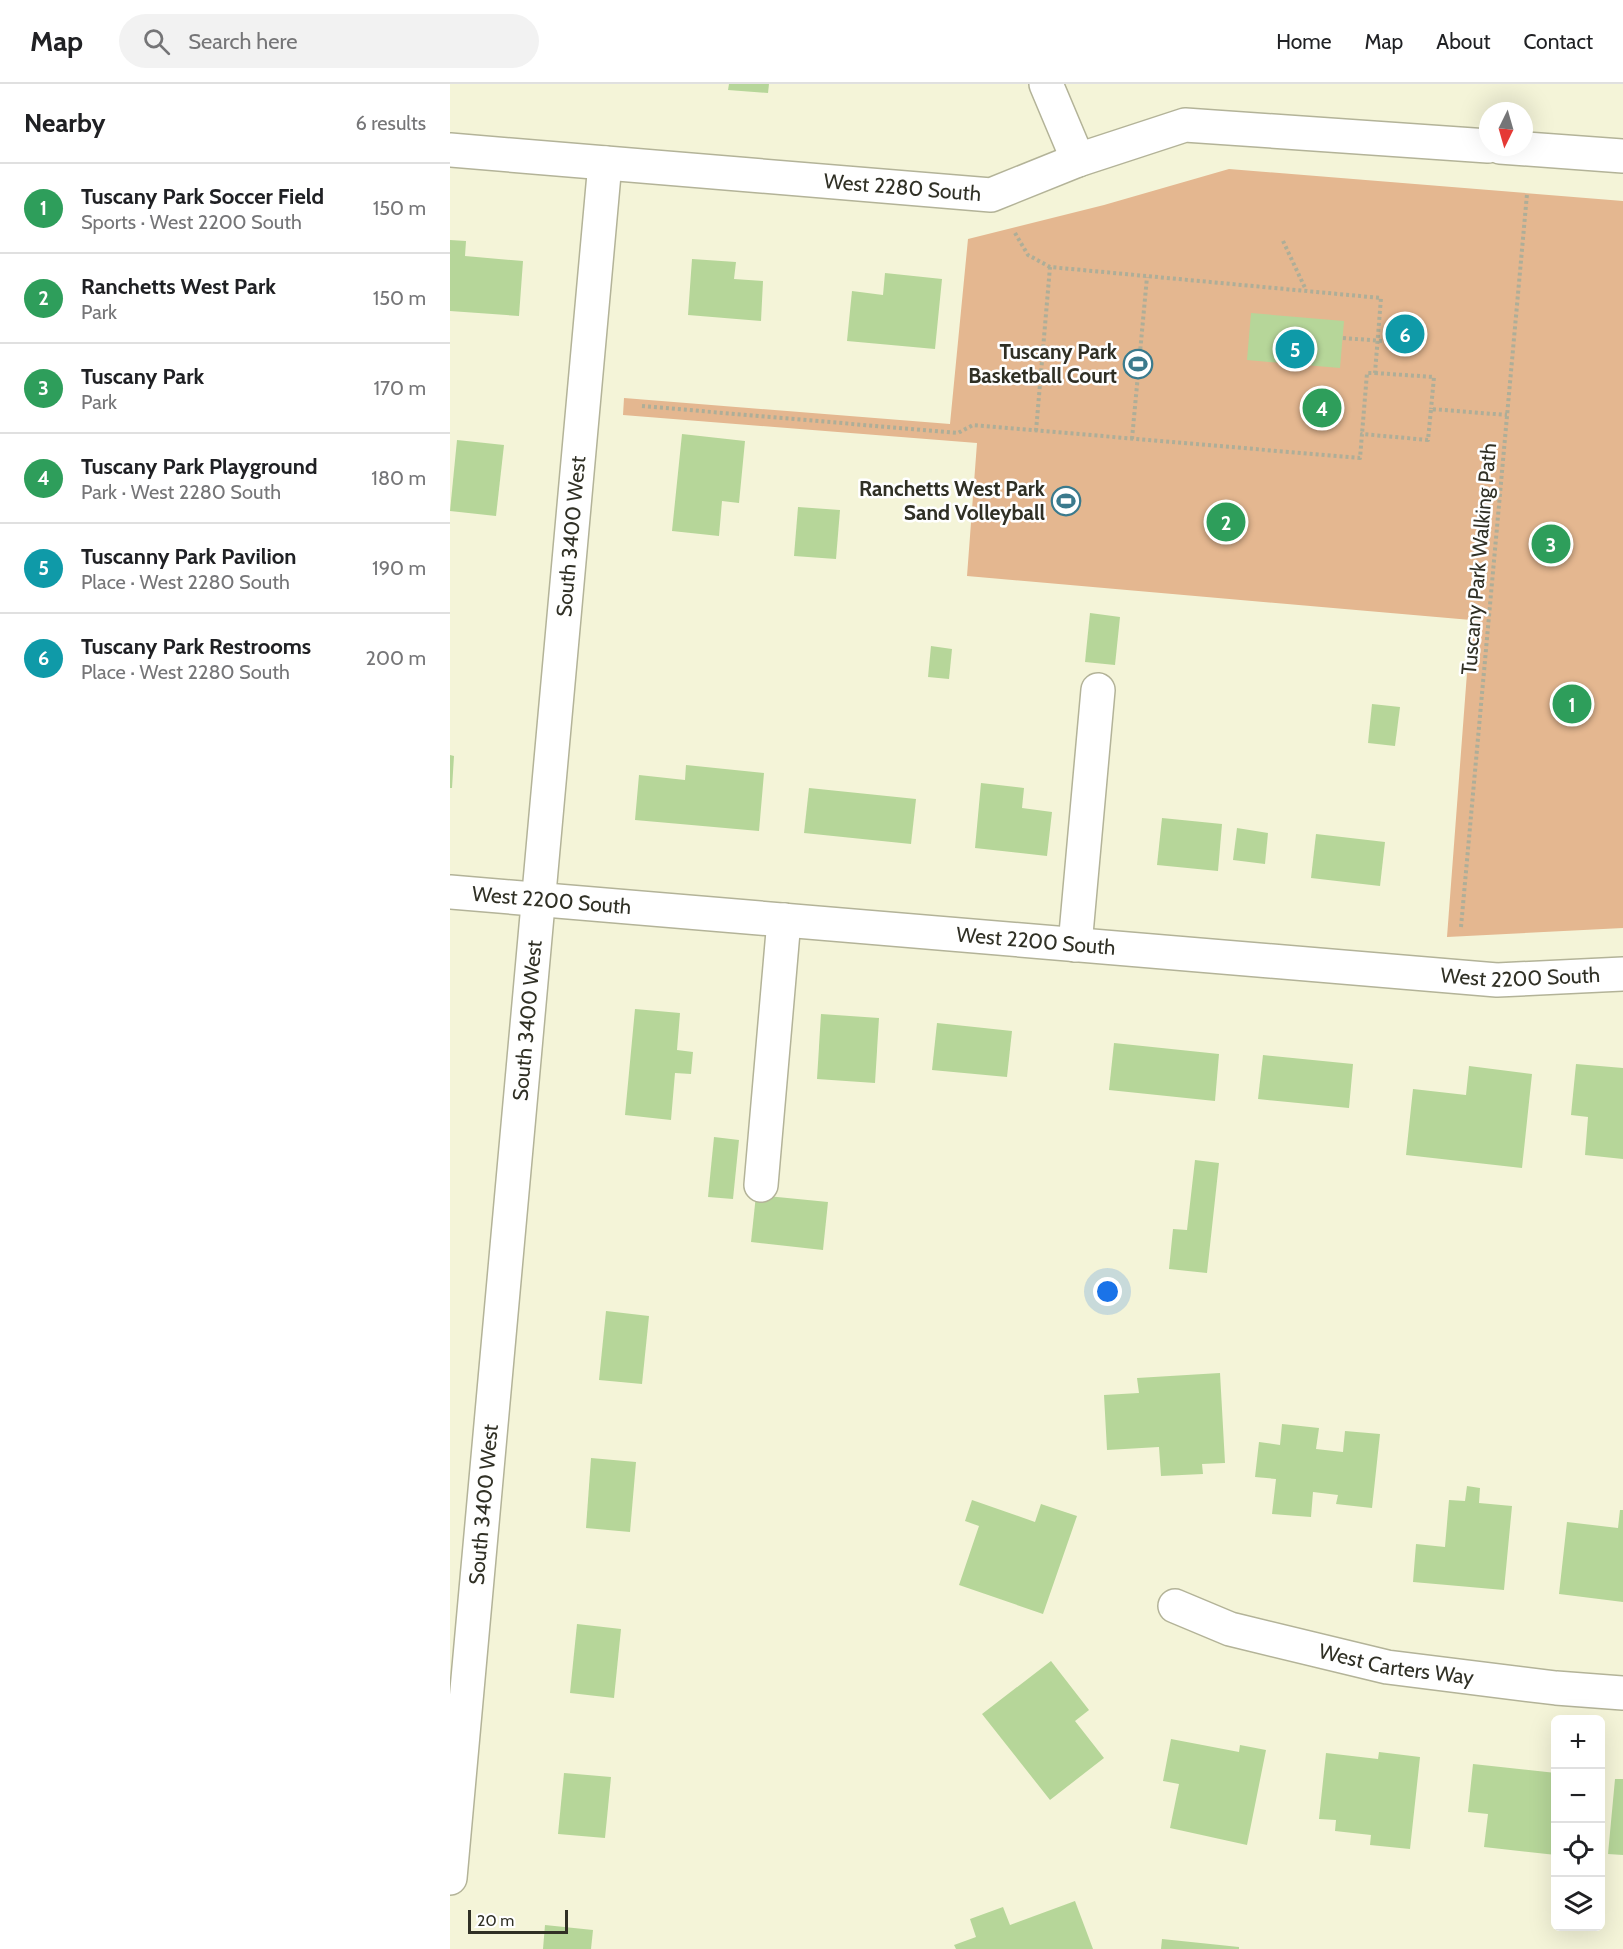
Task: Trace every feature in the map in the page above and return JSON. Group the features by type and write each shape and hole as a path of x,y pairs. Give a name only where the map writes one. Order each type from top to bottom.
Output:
{"street":[{"path":"1046,84 1078,160"},
{"name":"West 2280 South","path":"450,150 991,195 1078,160 1185,125 1479,145"},
{"path":"1533,149 1623,156"},
{"name":"South 3400 West","path":"450,1878 604,163"},
{"path":"1075,945 1098,690"},
{"name":"West 2200 South","path":"450,892 1497,980 1623,974"},
{"path":"761,1185 784,920"},
{"name":"West Carters Way","path":"1175,1606 1230,1629 1387,1667 1556,1688 1623,1693"}],"path":[{"name":"Tuscany Park Walking Path","path":"1461,927 1527,194"},
{"path":"1015,233 1028,255 1050,267 1381,298 1376,373"},
{"path":"1283,241 1307,291"},
{"path":"1036,431 1050,267"},
{"path":"1132,439 1147,276"},
{"path":"1343,338 1396,342"},
{"path":"642,406 958,433 973,425 1360,458 1367,373 1434,377 1428,440 1362,434"},
{"path":"1431,409 1507,415"}],"shaded area":[{"path":"1229,169 1623,201 1623,928 1447,937 1471,620 967,576 977,443 623,415 624,398 950,424 968,239 1104,205"}],"building":[{"path":"729,84 769,84 768,93 728,90"},
{"path":"450,240 466,241 465,256 523,261 519,316 450,311"},
{"path":"692,259 736,262 734,279 763,281 761,321 688,315"},
{"path":"885,273 942,279 935,349 847,341 852,291 883,295"},
{"path":"1251,313 1344,321 1340,368 1247,360"},
{"path":"1398,323 1414,325 1413,354 1395,353"},
{"path":"682,434 745,441 739,503 722,501 719,536 672,531"},
{"path":"457,440 504,445 496,516 450,511"},
{"path":"798,507 840,510 836,559 794,556"},
{"path":"1090,613 1120,617 1115,665 1085,662"},
{"path":"931,646 952,649 949,679 928,677"},
{"path":"1372,704 1400,707 1395,746 1368,743"},
{"path":"450,755 454,756 452,788 450,788"},
{"path":"686,765 764,773 759,831 635,820 639,775 685,780"},
{"path":"981,783 1024,788 1022,808 1052,812 1047,856 975,848"},
{"path":"809,788 916,799 911,844 804,833"},
{"path":"1162,818 1222,824 1218,871 1157,865"},
{"path":"1237,828 1268,833 1265,864 1233,860"},
{"path":"1316,834 1385,842 1380,886 1311,878"},
{"path":"635,1009 680,1013 677,1050 693,1052 691,1074 675,1073 671,1120 625,1115"},
{"path":"821,1014 879,1018 875,1083 817,1079"},
{"path":"937,1023 1012,1031 1007,1077 932,1070"},
{"path":"1114,1043 1219,1054 1215,1101 1109,1090"},
{"path":"1263,1055 1353,1064 1349,1108 1258,1099"},
{"path":"1576,1064 1623,1068 1623,1159 1585,1155 1588,1117 1571,1115"},
{"path":"1469,1066 1532,1074 1522,1168 1406,1155 1413,1089 1466,1095"},
{"path":"714,1137 739,1140 733,1199 708,1197"},
{"path":"1195,1160 1219,1163 1207,1273 1169,1269 1173,1229 1187,1230"},
{"path":"756,1195 828,1202 823,1250 751,1242"},
{"path":"606,1311 649,1316 642,1384 599,1380"},
{"path":"1220,1373 1225,1463 1202,1464 1203,1474 1161,1476 1159,1447 1107,1450 1104,1395 1139,1393 1137,1378"},
{"path":"1282,1424 1319,1428 1316,1449 1343,1452 1345,1431 1380,1434 1372,1508 1336,1504 1338,1495 1313,1492 1311,1517 1272,1514 1276,1479 1255,1477 1259,1442 1280,1445"},
{"path":"591,1458 636,1462 630,1532 586,1528"},
{"path":"1467,1486 1480,1488 1479,1503 1512,1506 1504,1590 1413,1582 1416,1544 1445,1547 1449,1500 1465,1501"},
{"path":"972,1500 1035,1522 1041,1504 1077,1516 1043,1614 959,1585 979,1526 965,1521"},
{"path":"1620,1510 1623,1510 1623,1602 1559,1594 1567,1522 1618,1528"},
{"path":"577,1624 621,1629 614,1698 570,1693"},
{"path":"1051,1661 1089,1710 1075,1721 1104,1758 1050,1800 982,1714"},
{"path":"1171,1739 1239,1752 1240,1745 1266,1750 1247,1845 1170,1828 1179,1784 1163,1781"},
{"path":"1379,1752 1420,1757 1410,1849 1370,1845 1371,1835 1335,1831 1336,1820 1319,1819 1326,1753 1378,1759"},
{"path":"1473,1764 1551,1772 1551,1854 1484,1847 1488,1814 1468,1812"},
{"path":"564,1773 611,1777 605,1838 558,1834"},
{"path":"1615,1779 1623,1779 1623,1855 1608,1854"},
{"path":"1075,1901 1093,1949 956,1949 954,1945 976,1937 970,1919 1003,1907 1010,1925"},
{"path":"545,1925 593,1930 591,1949 543,1949"},
{"path":"1162,1939 1239,1947 1239,1949 1161,1949"}],"place":[{"name":"Tuscany Park Restrooms","path":"1405,334"},
{"name":"Tuscanny Park Pavilion","path":"1295,349"},
{"name":"Tuscany Park Basketball Court","path":"1138,364"},
{"name":"Tuscany Park Playground","path":"1322,408"},
{"name":"Ranchetts West Park Sand Volleyball","path":"1066,501"},
{"name":"Ranchetts West Park","path":"1226,522"},
{"name":"Tuscany Park","path":"1551,544"},
{"name":"Tuscany Park Soccer Field","path":"1572,704"}]}
